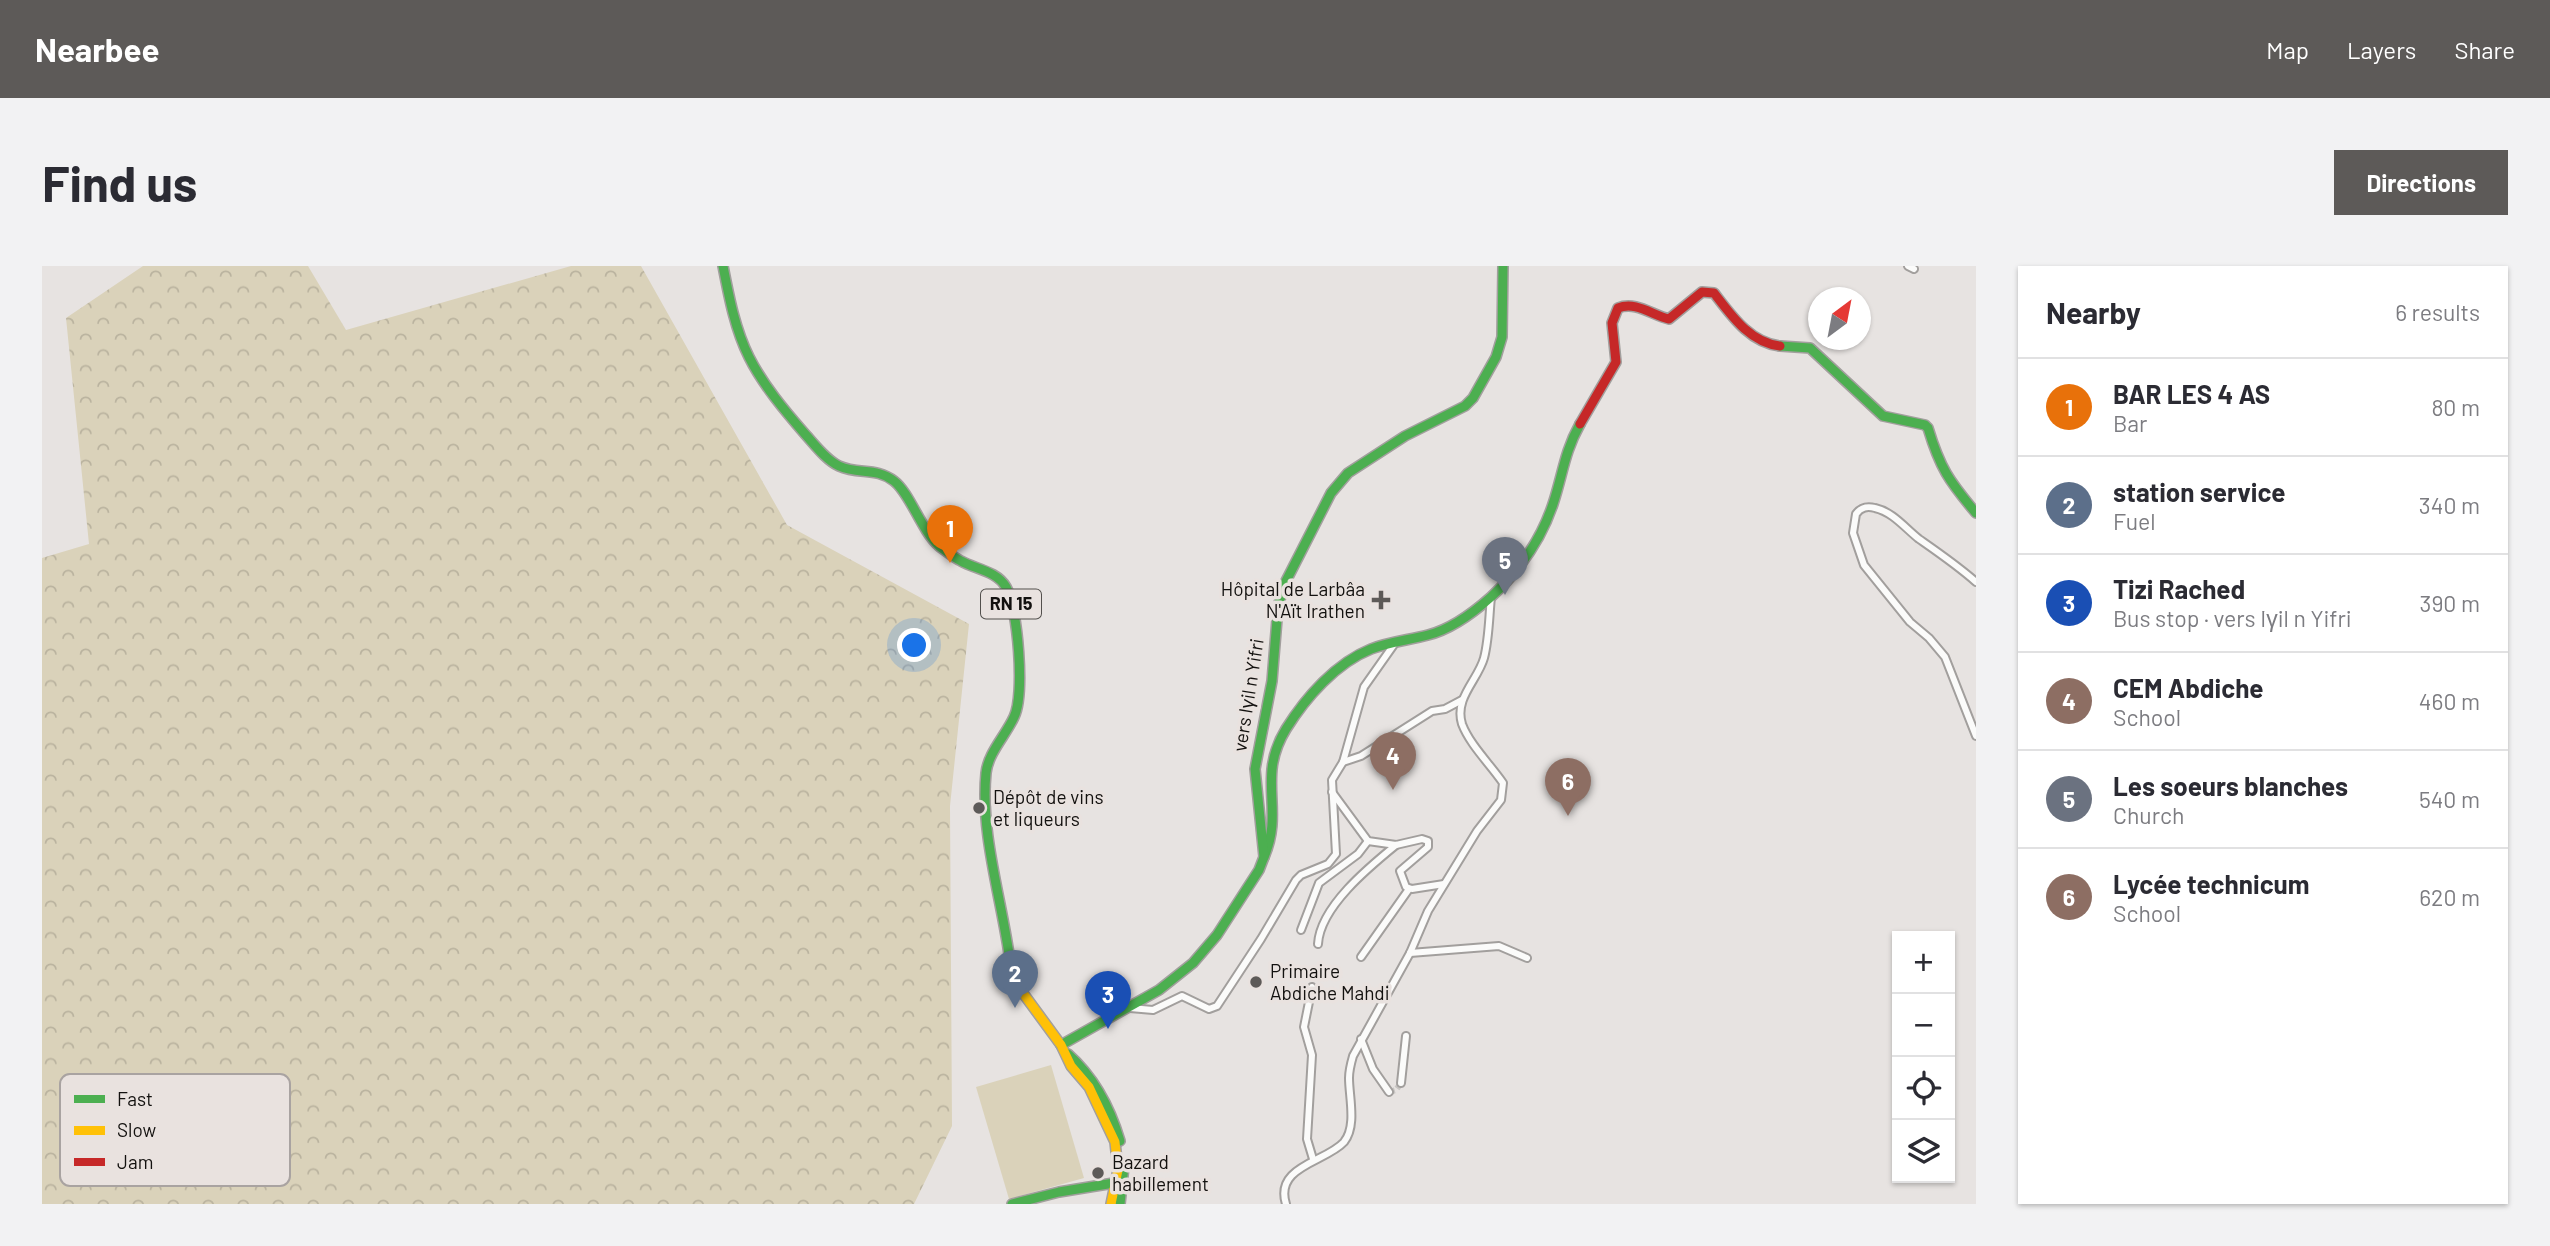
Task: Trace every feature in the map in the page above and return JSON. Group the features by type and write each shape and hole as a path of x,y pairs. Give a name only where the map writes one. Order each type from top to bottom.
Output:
{"main road":[{"name":"RN 15","path":"723,266 732,311 746,349 761,378 784,410 821,452 838,466 857,471 876,471 896,482 937,544 960,561 996,576 1006,587 1020,656 1016,714 986,771 986,819 1014,975 1036,1014 1063,1048"},
{"name":"vers Iγil n Yifri","path":"1264,856 1255,769 1272,681 1278,607 1284,585 1331,493 1348,473 1385,448 1465,406 1473,398 1490,369 1502,337 1503,266"},
{"path":"1120,1204 1115,1142 1089,1087 1071,1066 1063,1048 1159,990 1193,963 1217,934 1258,870 1272,842 1271,764 1278,742 1297,713 1350,660 1381,646 1442,632 1491,597 1515,575 1536,543 1552,506 1564,456 1616,362 1611,322 1613,314 1628,305 1668,319 1702,292 1714,293 1750,334 1772,345 1810,348 1883,416 1925,425 1949,481 1976,513"},
{"path":"1012,1204 1059,1192 1120,1182"},
{"path":"1111,1204 1120,1182"}],"street":[{"path":"1976,582 1889,513 1872,507 1859,509 1856,514 1853,533 1864,565 1910,622 1929,638 1945,657 1976,736"},
{"path":"1286,1204 1283,1195 1287,1183 1301,1166 1335,1149 1345,1140 1351,1128 1349,1074 1353,1056 1410,953 1428,911 1478,831 1497,807 1504,791 1503,783 1465,729 1460,711 1462,700 1483,662 1491,597"},
{"path":"1130,1007 1153,1010 1182,996 1209,1009 1217,1006 1296,880 1333,860 1336,838 1332,780 1343,762 1359,699 1373,673 1395,643"},
{"path":"1343,762 1361,756 1432,712 1462,700"},
{"path":"1331,790 1367,841 1396,845 1422,839 1429,843 1400,871 1409,889"},
{"path":"1301,930 1319,883 1358,854 1367,841"},
{"path":"1318,944 1323,924 1349,887 1396,845"},
{"path":"1362,957 1409,889 1445,884"},
{"path":"1410,953 1499,946 1527,958"},
{"path":"1312,987 1304,1027 1312,1055 1307,1139 1313,1159"},
{"path":"1401,1083 1406,1036"},
{"path":"1361,1040 1373,1069 1389,1092"}],"green space":[{"path":"143,266 308,266 346,330 571,266 641,266 787,525 969,624 950,806 952,1126 914,1204 42,1204 42,558 89,544 66,318"},
{"path":"1051,1065 1084,1178 1009,1199 976,1087"}],"tunnel":[{"path":"1389,1092 1396,1090 1401,1083"}],"traffic: fast":[{"path":"723,266 736,324 749,357 775,397 817,447 839,466 874,472 894,481 939,546 961,561 997,577 1006,587 1017,632 1019,690 1014,717 987,766 985,796 989,843 1010,961"},
{"path":"1061,1045 1159,990 1193,963 1217,935 1259,870 1264,857 1255,769 1272,681 1278,607 1284,585 1331,493 1348,473 1405,436 1465,406 1473,398 1496,357 1502,337 1503,266"},
{"path":"1780,346 1810,348 1883,416 1925,425 1946,473 1976,513"},
{"path":"1264,857 1272,824 1273,763 1277,747 1294,717 1323,682 1358,655 1454,625 1501,587 1520,566 1542,530 1553,504 1570,445 1580,424"},
{"path":"1068,1054 1078,1063 1100,1094 1120,1141"},
{"path":"1120,1204 1124,1166"},
{"path":"1012,1204 1059,1192 1120,1182"}],"traffic: slow":[{"path":"1010,961 1020,989 1061,1045 1071,1066 1089,1087 1115,1142 1118,1170 1111,1204"}],"traffic: jam":[{"path":"1580,424 1616,362 1612,323 1618,308 1638,307 1669,319 1702,292 1714,293 1734,319 1750,334 1759,340 1780,346"}],"place":[{"name":"BAR LES 4 AS","path":"950,563"},
{"name":"Les soeurs blanches","path":"1505,595"},
{"name":"Hôpital de Larbâa N'Aït Irathen","path":"1381,600"},
{"name":"CEM Abdiche","path":"1393,790"},
{"name":"Dépôt de vins et liqueurs","path":"979,808"},
{"name":"Lycée technicum","path":"1568,816"},
{"name":"Primaire Abdiche Mahdi","path":"1256,982"},
{"name":"station service","path":"1015,1008"},
{"name":"Tizi Rached","path":"1108,1029"},
{"name":"Bazard habillement","path":"1098,1173"}]}
